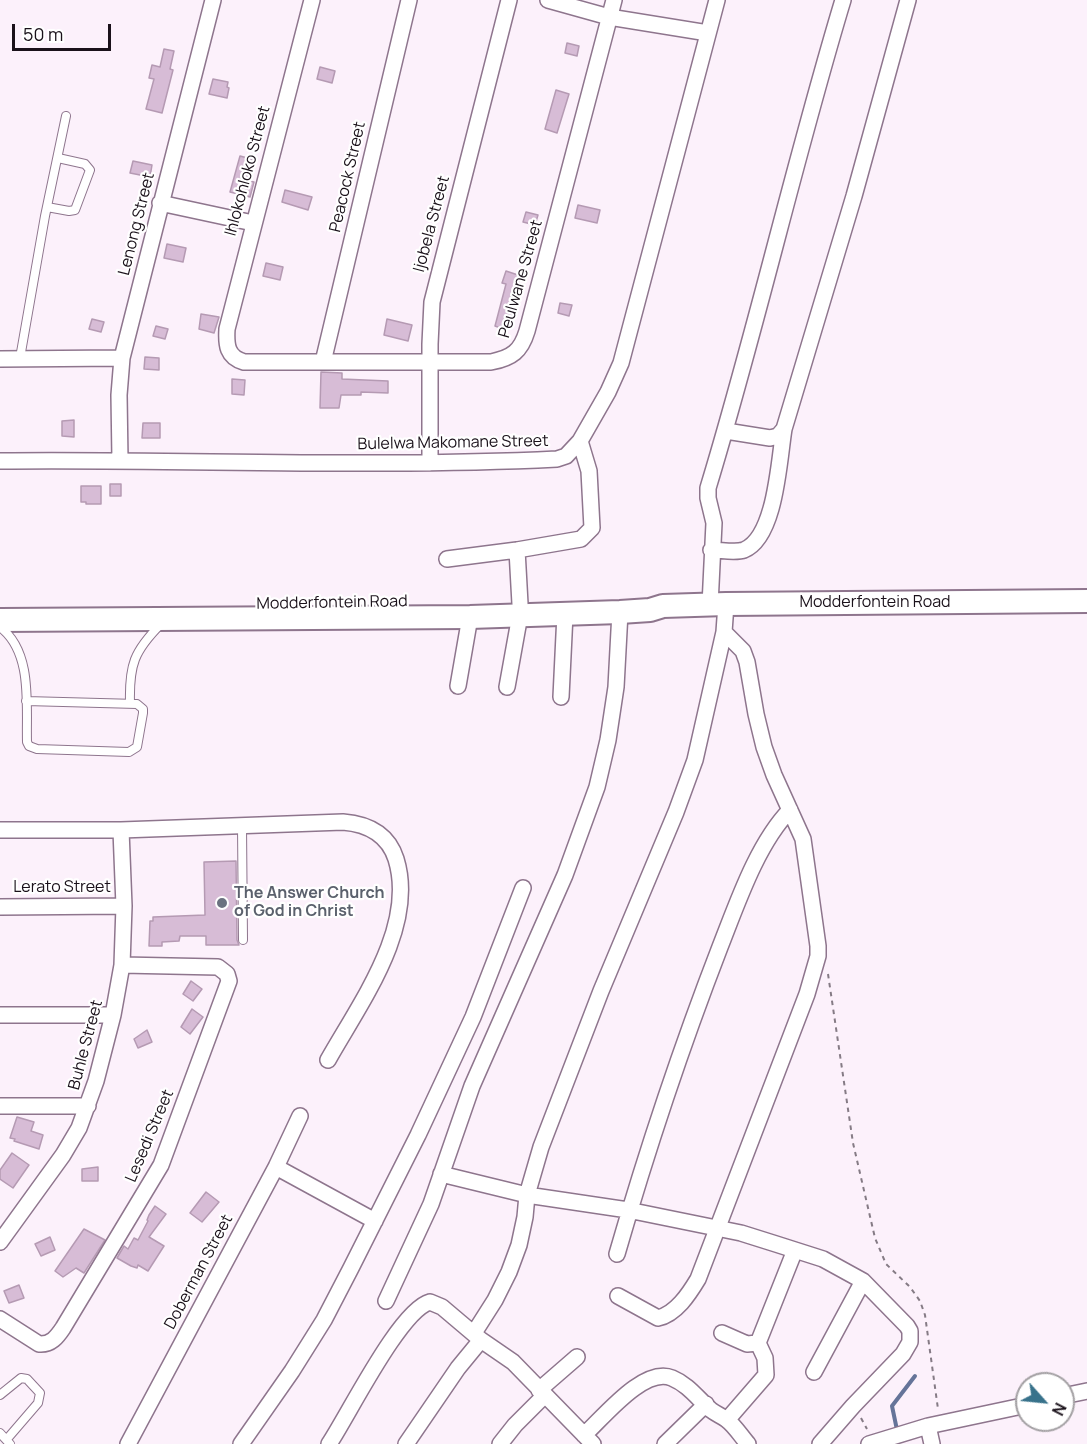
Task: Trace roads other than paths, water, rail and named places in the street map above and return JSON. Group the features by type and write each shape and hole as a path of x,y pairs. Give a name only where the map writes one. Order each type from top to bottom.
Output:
{"main road":[{"name":"Modderfontein Road","path":"0,606 444,602 565,614 718,604 1087,601"},
{"name":"Modderfontein Road","path":"0,620 470,617 520,610 624,602 650,602 663,606"}],"street":[{"name":"Lenong Street","path":"120,460 119,395 122,358 213,0"},
{"name":"Ihlokohloko Street","path":"229,353 227,329 312,0"},
{"name":"Peacock Street","path":"323,362 409,0"},
{"name":"Ijobela Street","path":"430,463 430,320 435,282 509,0"},
{"path":"548,0 609,16 708,33"},
{"name":"Peulwane Street","path":"229,353 232,357 244,362 491,362 517,353 524,343 614,0"},
{"name":"Bulelwa Makomane Street","path":"0,461 430,463 557,459 566,456 580,441 608,392 621,363 717,0"},
{"path":"406,1444 477,1337 510,1272 523,1227 527,1195 541,1147 601,991 676,812 695,759 724,632 711,550 714,523 708,488 726,431 816,88 843,0"},
{"path":"711,550 743,550 758,541 765,527 771,508 784,429 854,195 908,0"},
{"path":"160,203 253,223"},
{"path":"0,359 122,358"},
{"path":"726,431 770,438 778,436 784,429"},
{"path":"447,559 581,539 592,528 589,471 580,441"},
{"path":"507,687 520,610 517,550"},
{"path":"386,1301 413,1245 472,1086 565,875 597,787 608,740 616,687 620,612"},
{"path":"561,697 565,614"},
{"path":"458,686 470,617"},
{"path":"618,1296 653,1317 664,1317 684,1299 698,1279 807,993 818,956 807,857 802,839 764,747 747,662 742,651 724,632"},
{"path":"617,1254 628,1210 680,1054 739,899 766,841 790,810"},
{"path":"0,830 122,830 343,822 368,827 378,832 394,851 398,867 401,891 398,921 378,969 328,1060"},
{"name":"Buhle Street","path":"0,1242 63,1155 79,1128 88,1106 113,1015 122,965 124,906 122,830"},
{"path":"241,1444 324,1320 375,1221 469,1027 523,888"},
{"name":"Lerato Street","path":"0,907 124,906"},
{"name":"Lesedi Street","path":"0,1319 39,1344 51,1341 63,1328 161,1165 229,981 227,974 218,967 122,965"},
{"path":"0,1015 113,1015"},
{"path":"0,1106 88,1106"},
{"name":"Doberman Street","path":"130,1443 276,1167 300,1116"},
{"path":"276,1167 375,1221"},
{"path":"441,1174 527,1195 628,1210 741,1233 823,1259 863,1281 907,1326 910,1331 909,1342 899,1359 820,1444"},
{"path":"727,1420 766,1375 765,1358 758,1343 795,1250"},
{"path":"814,1372 863,1281"},
{"path":"329,1444 382,1355 418,1307 430,1302 513,1362 586,1441 632,1389 645,1381 661,1376 674,1379 692,1390 705,1404 727,1420 748,1444"},
{"path":"723,1333 747,1344 758,1343"},
{"path":"500,1444 542,1393 577,1357"},
{"path":"665,1444 705,1404"},
{"path":"872,1443 934,1425 1015,1407"},
{"path":"932,1444 934,1425"}],"lane":[{"path":"20,358 66,116"},
{"path":"47,207 75,210 90,170 85,164 58,158"},
{"path":"130,703 133,660 139,649 166,619"},
{"path":"0,627 15,642 21,656 24,670 27,742 32,748 129,752 135,750 138,743 143,712 140,706 130,703 26,701"},
{"path":"242,826 243,940"},
{"path":"0,1395 21,1378 27,1379 40,1394 38,1403 9,1441 0,1433"}],"waterway":[{"path":"897,1430 892,1406 915,1376"}],"place":[{"name":"The Answer Church of God in Christ","path":"222,903"}]}
